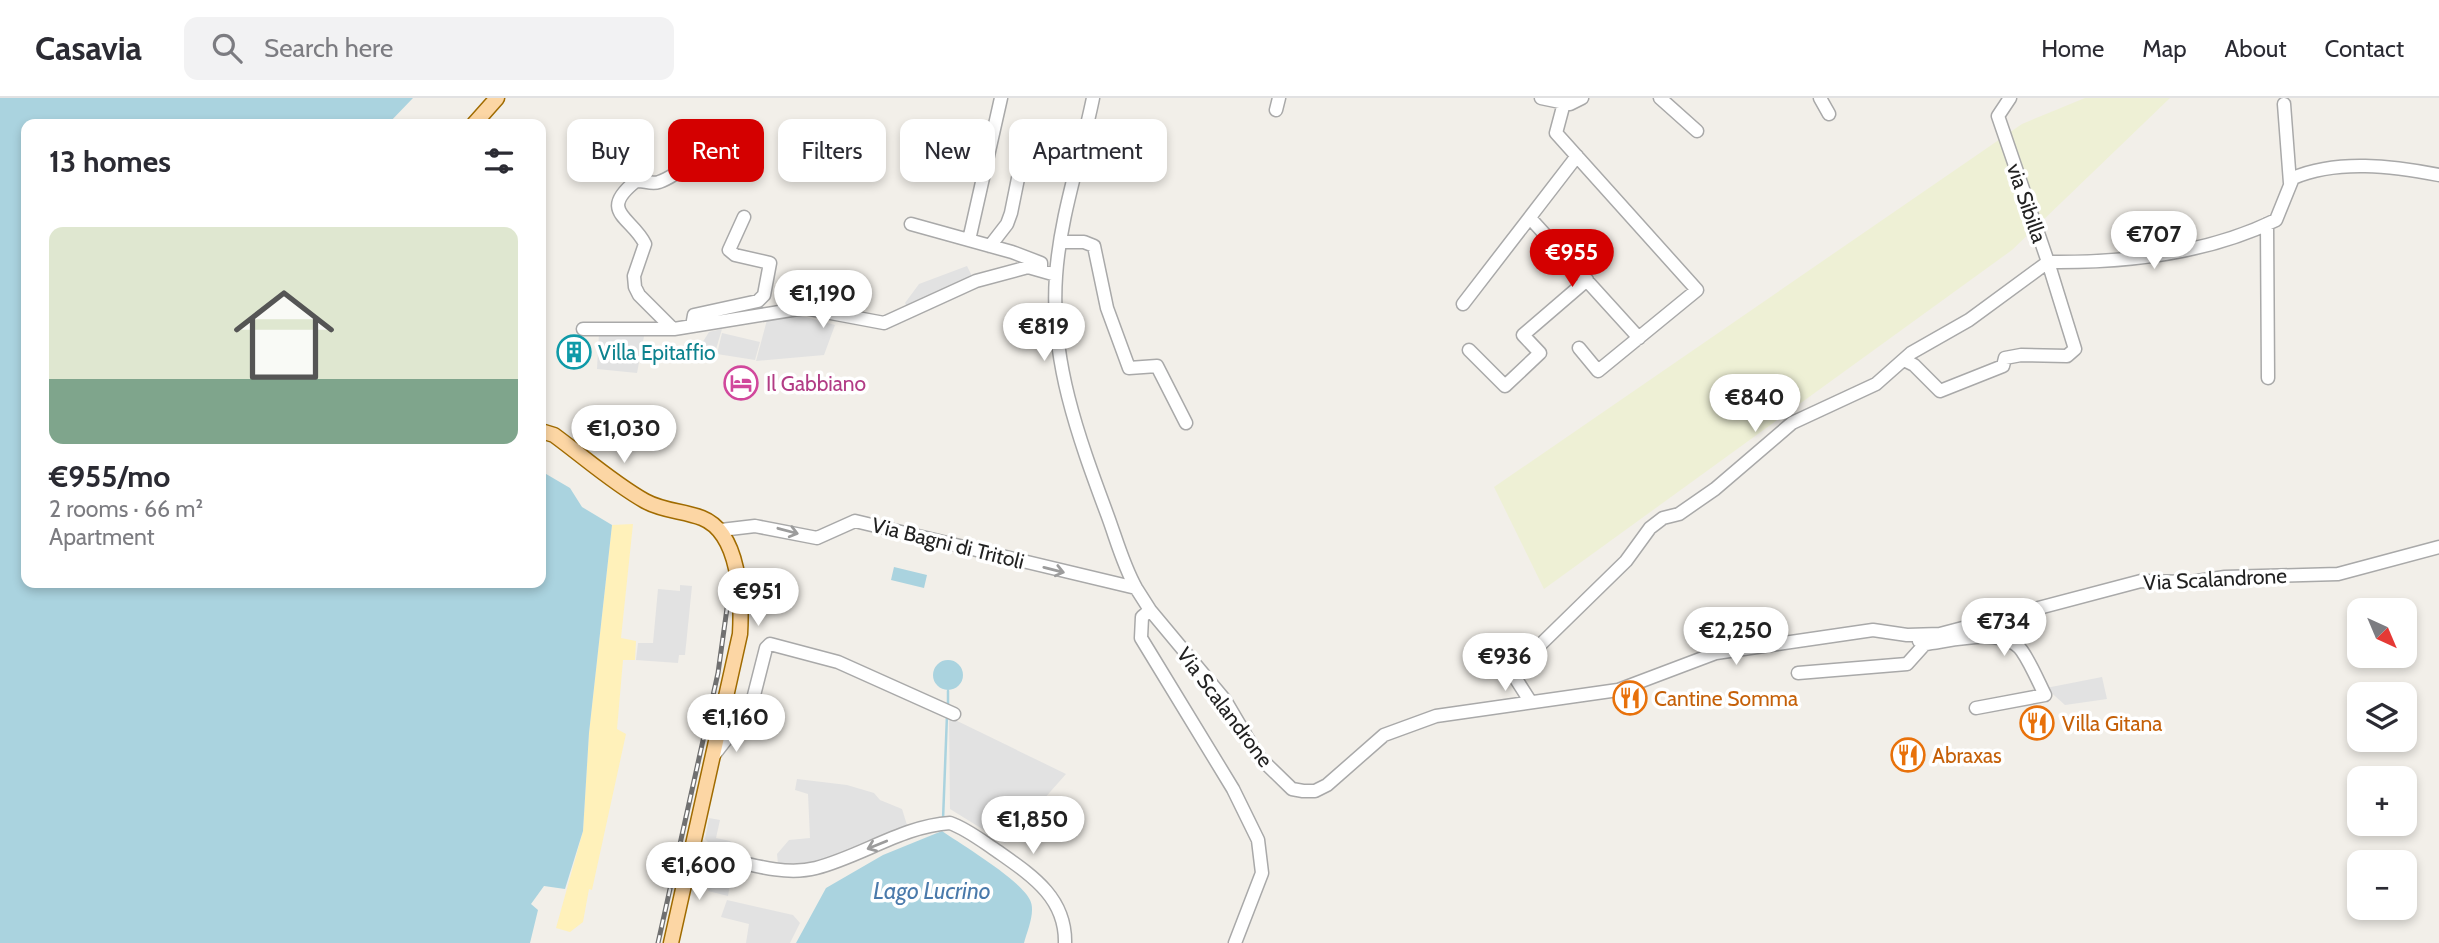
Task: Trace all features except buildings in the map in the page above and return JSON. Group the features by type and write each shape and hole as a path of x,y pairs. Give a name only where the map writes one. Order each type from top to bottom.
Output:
{"main road":[{"path":"478,119 497,98"},
{"path":"546,433 554,435 645,501 704,519 721,530 733,563 741,614 740,634 671,943"}],"street":[{"path":"969,240 1001,98"},
{"path":"1093,98 1056,275 1055,324 1062,375 1077,435 1136,588 1150,610 1142,617 1141,638 1233,789 1258,840 1262,856 1257,891 1235,943"},
{"path":"1541,98 1570,104 1582,98"},
{"path":"1660,98 1697,131"},
{"path":"1820,98 1829,114"},
{"name":"via Sibilla","path":"2010,98 1998,116 2048,262 2177,253 2212,245 2267,224"},
{"path":"1564,103 1556,133 1697,290 1598,372 1579,348"},
{"path":"2284,104 2290,183"},
{"path":"1463,304 1577,156"},
{"path":"2268,378 2267,224 2276,220 2284,207 2293,178 2306,172 2354,166 2415,170 2439,175"},
{"path":"668,174 654,183 636,181 620,198 618,206 624,222 645,244 634,276 639,295 672,328"},
{"path":"990,246 1007,224 1017,182"},
{"path":"692,326 694,315 758,301 764,295 770,263 735,256 729,250 744,217"},
{"path":"1530,218 1639,338"},
{"path":"911,224 1041,263 1042,271"},
{"path":"1061,242 1084,242 1094,246 1107,307 1129,368 1157,366 1186,424"},
{"path":"1530,701 1509,667 1540,645 1615,572 1636,550 1650,528 1663,518 1679,514 1715,489 1792,423 1876,384 1904,360 1926,342 1969,320 2048,262 2075,349 2067,356 2021,355 2005,358 2003,366 1940,391 1904,360"},
{"path":"583,329 672,328 804,308 884,323 976,281 1028,267 1056,275"},
{"path":"1469,351 1505,386 1540,353 1523,335 1587,281"},
{"name":"Via Bagni di Tritoli","path":"721,530 755,526 817,538 855,521 1136,588"},
{"name":"Via Scalandrone","path":"1150,610 1225,700 1258,756 1292,789 1303,792 1315,791 1327,785 1384,736 1406,725 1436,716 1618,690 1716,653 1873,630 1907,635 1940,634 2141,581 2190,582 2225,577 2338,574 2439,547"},
{"path":"1907,635 1925,644 1993,637 2006,640 2020,649 2045,695 1976,708"},
{"path":"710,760 756,694 766,648 770,644 838,662 949,712"},
{"path":"1798,673 1907,664 1925,644"},
{"path":"720,717 735,727"},
{"path":"693,852 793,871 816,868 944,823 984,842 1045,887 1060,911 1065,943"}],"green space":[{"path":"2085,98 2170,98 2012,250 1544,589 1494,487 2022,124"}],"sand":[{"path":"633,524 621,638 636,641 635,660 623,660 617,729 626,734 583,922 570,932 556,928 583,831 589,733 612,525"}],"shaded area":[{"path":"967,266 973,278 907,307 905,303 919,284"},
{"path":"798,315 835,325 824,355 756,361 767,320 776,316"},
{"path":"722,329 714,356 697,351 709,332"},
{"path":"645,331 637,373 597,369 599,333"},
{"path":"722,333 760,342 755,360 717,354"},
{"path":"680,585 692,586 685,655 679,655 678,663 636,660 638,643 653,643 658,589 680,591"},
{"path":"2102,677 2107,699 2065,705 2046,688"},
{"path":"949,717 1066,774 1005,843 950,809"},
{"path":"797,779 847,785 874,793 880,800 902,809 907,825 816,863 778,864 777,854 789,840 810,838 808,794 795,790"},
{"path":"709,818 720,820 716,838 730,841 736,847 735,855 716,850 705,839"},
{"path":"716,864 733,867 728,896 708,891"},
{"path":"727,900 793,915 800,923 790,943 746,943 749,924 721,917"}],"water":[{"path":"0,98 413,98 393,119 21,119 21,588 546,588 546,474 570,488 582,507 612,525 589,733 583,831 565,889 544,886 531,904 538,910 530,943 0,943"},
{"path":"894,567 927,575 924,588 891,580"},
{"path":"948,660 959,664 963,675 959,686 948,690 937,686 933,675 937,664"},
{"name":"Lago Lucrino","path":"942,831 1003,873 1030,900 1032,910 1024,943 796,943 826,888 883,855"}],"waterway":[{"path":"948,691 948,705"},
{"path":"943,820 947,715"}],"railway":[{"path":"658,943 718,673 728,601"}],"place":[{"name":"Villa Epitaffio","path":"574,352"},
{"name":"Il Gabbiano","path":"741,383"},
{"name":"Cantine Somma","path":"1630,698"},
{"name":"Villa Gitana","path":"2037,723"},
{"name":"Abraxas","path":"1908,755"}]}
